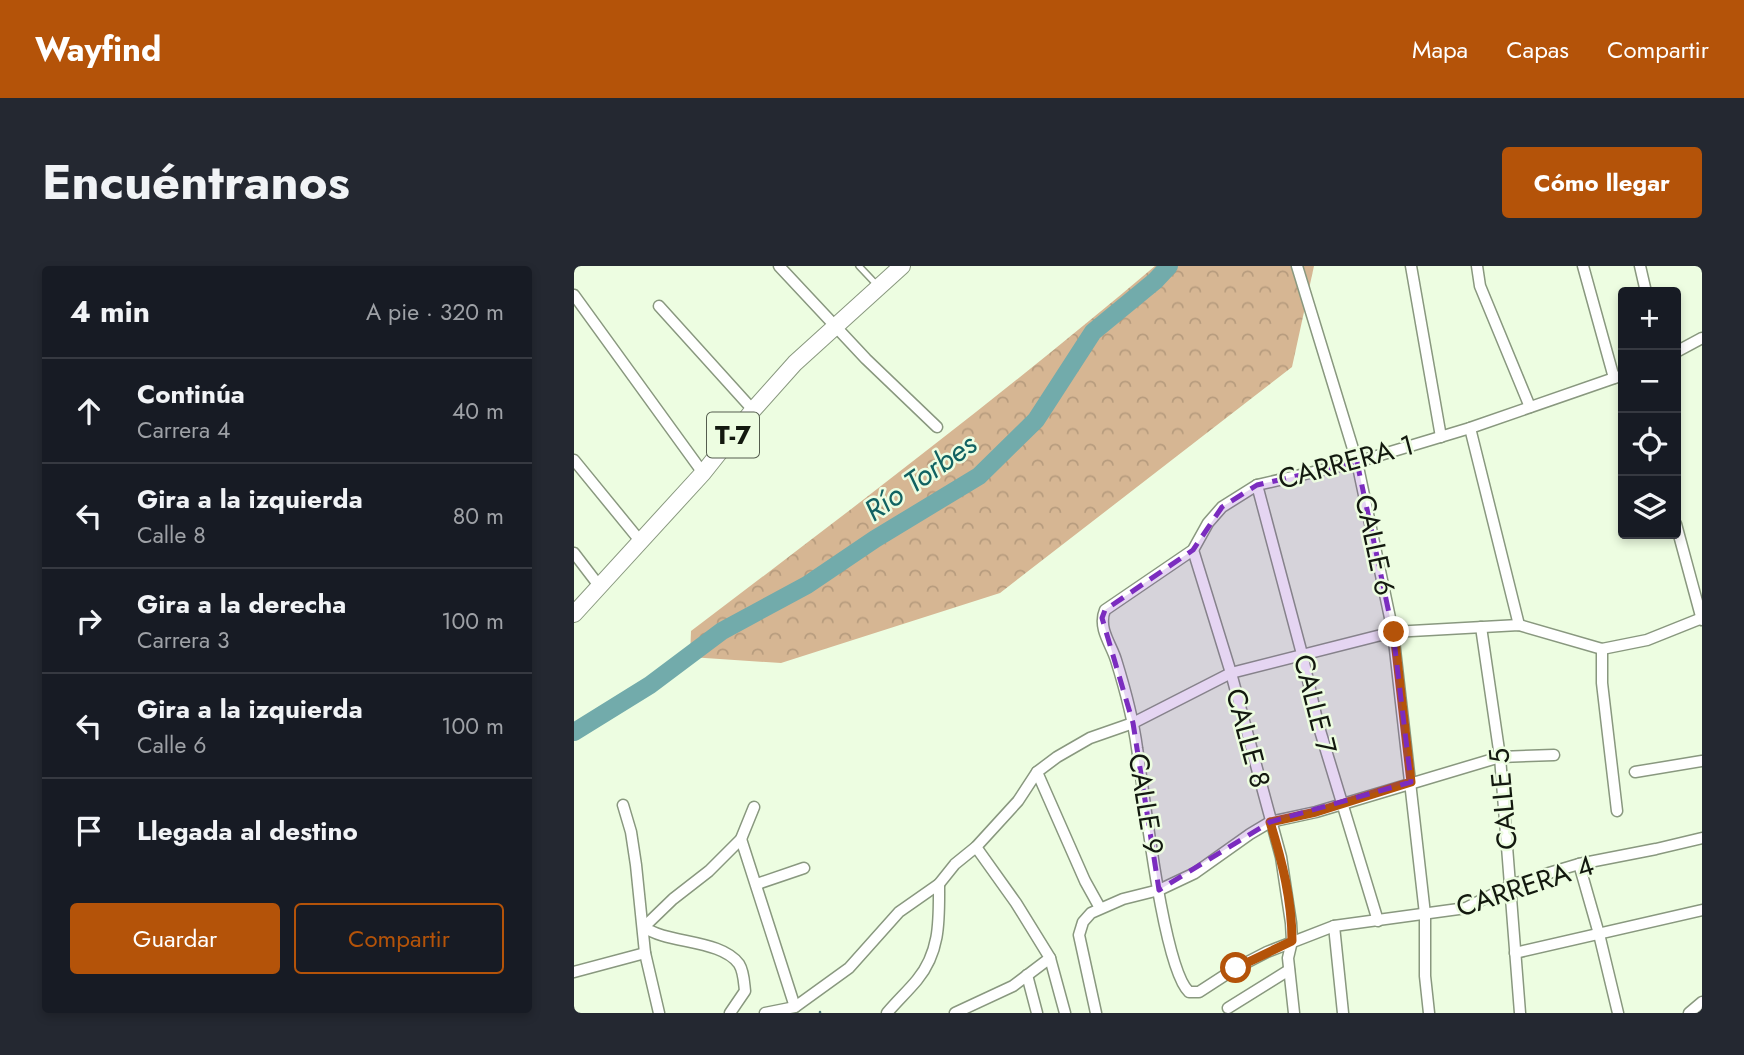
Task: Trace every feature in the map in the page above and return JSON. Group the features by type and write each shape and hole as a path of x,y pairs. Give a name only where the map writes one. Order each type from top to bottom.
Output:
{"main road":[{"name":"T-7","path":"574,614 703,473 795,363 902,266"}],"street":[{"path":"779,266 937,427"},
{"name":"CALLE 6","path":"1297,266 1357,462 1394,632 1424,914 1425,976 1429,1013"},
{"path":"1411,266 1441,437"},
{"path":"1476,266 1480,286 1530,407"},
{"path":"1583,266 1618,376"},
{"path":"1640,266 1645,287"},
{"path":"574,295 703,473"},
{"path":"659,306 753,410"},
{"path":"1680,350 1702,338"},
{"name":"CARRERA 1","path":"1105,610 1193,550 1208,523 1222,507 1257,485 1357,462 1441,437 1618,376"},
{"path":"1470,428 1519,625"},
{"path":"574,460 642,542"},
{"name":"CALLE 7","path":"1257,485 1318,724 1378,921"},
{"path":"765,1013 795,1007 849,968 900,912 939,884 955,864 976,847 1018,801 1037,772 1074,746 1133,723 1231,673 1394,632 1519,625 1602,649 1647,640 1702,619 1680,539"},
{"name":"CALLE 8","path":"1193,550 1231,673 1281,857 1291,923 1292,941 1288,958 1294,1013"},
{"path":"574,553 600,587"},
{"name":"CALLE 9","path":"1105,610 1102,618 1104,632 1115,656 1133,723 1159,890 1174,963 1184,989 1194,993"},
{"name":"CALLE 5","path":"1481,627 1500,757 1521,1013"},
{"path":"1602,649 1602,683 1616,811"},
{"path":"1096,1013 1079,935 1083,922 1091,913 1123,899 1159,890 1195,873 1270,822 1341,805 1500,757 1554,755"},
{"path":"1635,772 1702,761"},
{"path":"1037,772 1084,881 1100,908"},
{"path":"624,805 631,832 645,953 659,1013"},
{"path":"644,927 673,899 709,872 741,839 754,807"},
{"name":"CARRERA 4","path":"1194,993 1236,968 1292,941 1334,926 1466,908 1511,885 1579,864 1702,838"},
{"path":"741,839 795,1007"},
{"path":"976,847 1016,903 1050,958 1065,1013"},
{"path":"1579,864 1600,934 1618,1013"},
{"path":"757,884 804,868"},
{"path":"887,1013 918,978 933,955 939,928 939,884"},
{"path":"1515,953 1702,910"},
{"path":"1334,926 1343,1013"},
{"path":"644,927 655,935 695,942 729,955 739,965 745,991 730,1013"},
{"path":"574,972 645,953"},
{"path":"955,1013 1013,986 1050,958"},
{"path":"1228,1008 1289,970"},
{"path":"1027,975 1037,1013"},
{"path":"1689,1013 1702,1002"}],"lane":[{"path":"859,266 878,287"}],"highlighted area":[{"path":"1357,462 1393,632 1411,782 1270,822 1159,890 1133,723 1102,618 1105,610 1193,550 1222,507 1257,485"}],"green space":[{"path":"1155,266 1314,266 1292,367 1000,593 781,663 690,657 691,631 984,406"}],"waterway":[{"name":"Río Torbes","path":"574,732 650,685 722,631 807,585 875,539 979,476 1036,420 1093,332 1155,281 1169,266"}],"route":[{"path":"1236,968 1292,941 1281,857 1270,822 1341,805 1411,782 1394,632"}]}
